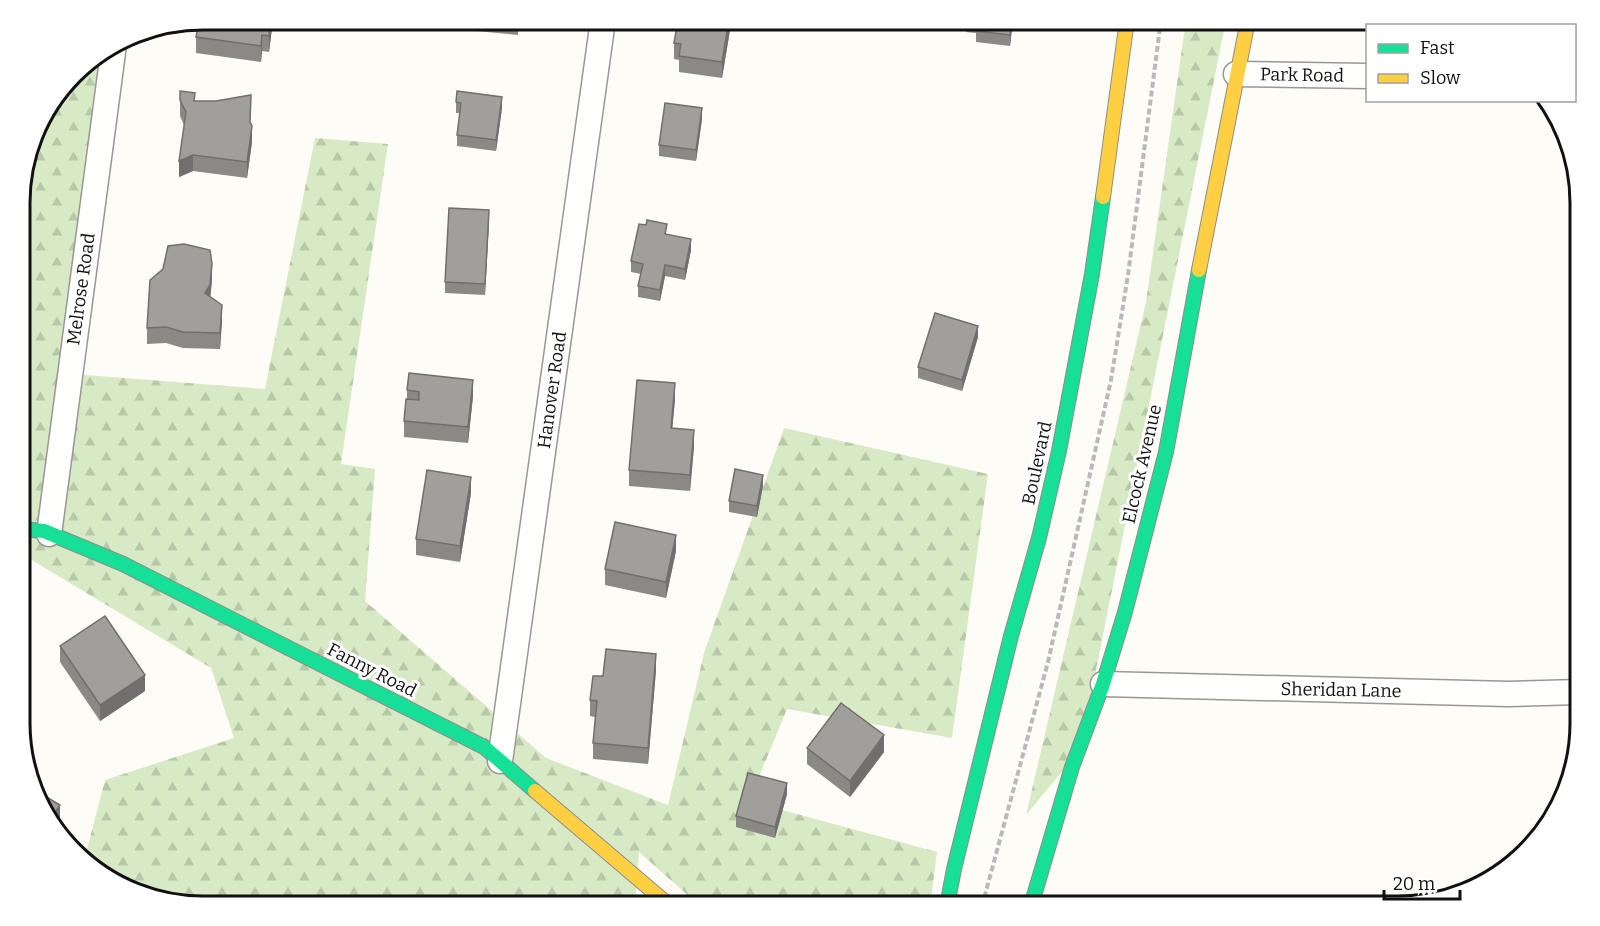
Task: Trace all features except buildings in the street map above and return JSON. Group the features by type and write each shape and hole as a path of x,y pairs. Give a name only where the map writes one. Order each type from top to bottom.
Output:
{"main road":[{"name":"Boulevard","path":"949,896 1011,636 1039,538 1059,451 1092,274 1126,30"},
{"name":"Elcock Avenue","path":"1034,896 1072,766 1125,612 1166,453 1246,30"},
{"name":"Fanny Road","path":"30,531 49,534 123,564 484,747 658,896"}],"street":[{"name":"Hanover Road","path":"500,761 602,30"},
{"name":"Melrose Road","path":"49,534 113,56"},
{"name":"Park Road","path":"1236,74 1366,76"},
{"name":"Sheridan Lane","path":"1102,684 1497,693 1570,692"}],"green space":[{"path":"1185,30 1224,30 1080,750 1026,815 1146,302"},
{"path":"109,59 73,374 265,389 315,138 388,144 341,464 375,469 365,601 546,758 668,805 704,653 784,428 988,474 952,738 787,709 749,801 937,852 931,896 689,896 639,852 636,896 203,896 181,895 158,890 117,873 87,850 105,780 234,738 211,668 30,559 31,181 39,148 59,107 89,73"}],"traffic: fast":[{"path":"949,896 1011,636 1039,538 1059,451 1092,274 1103,197"},
{"path":"1034,896 1072,767 1103,684 1125,612 1166,452 1199,270"},
{"path":"30,530 44,531 123,564 484,747 535,791"}],"traffic: slow":[{"path":"1103,197 1126,30"},
{"path":"1199,270 1246,30"},
{"path":"535,791 658,896"}]}
